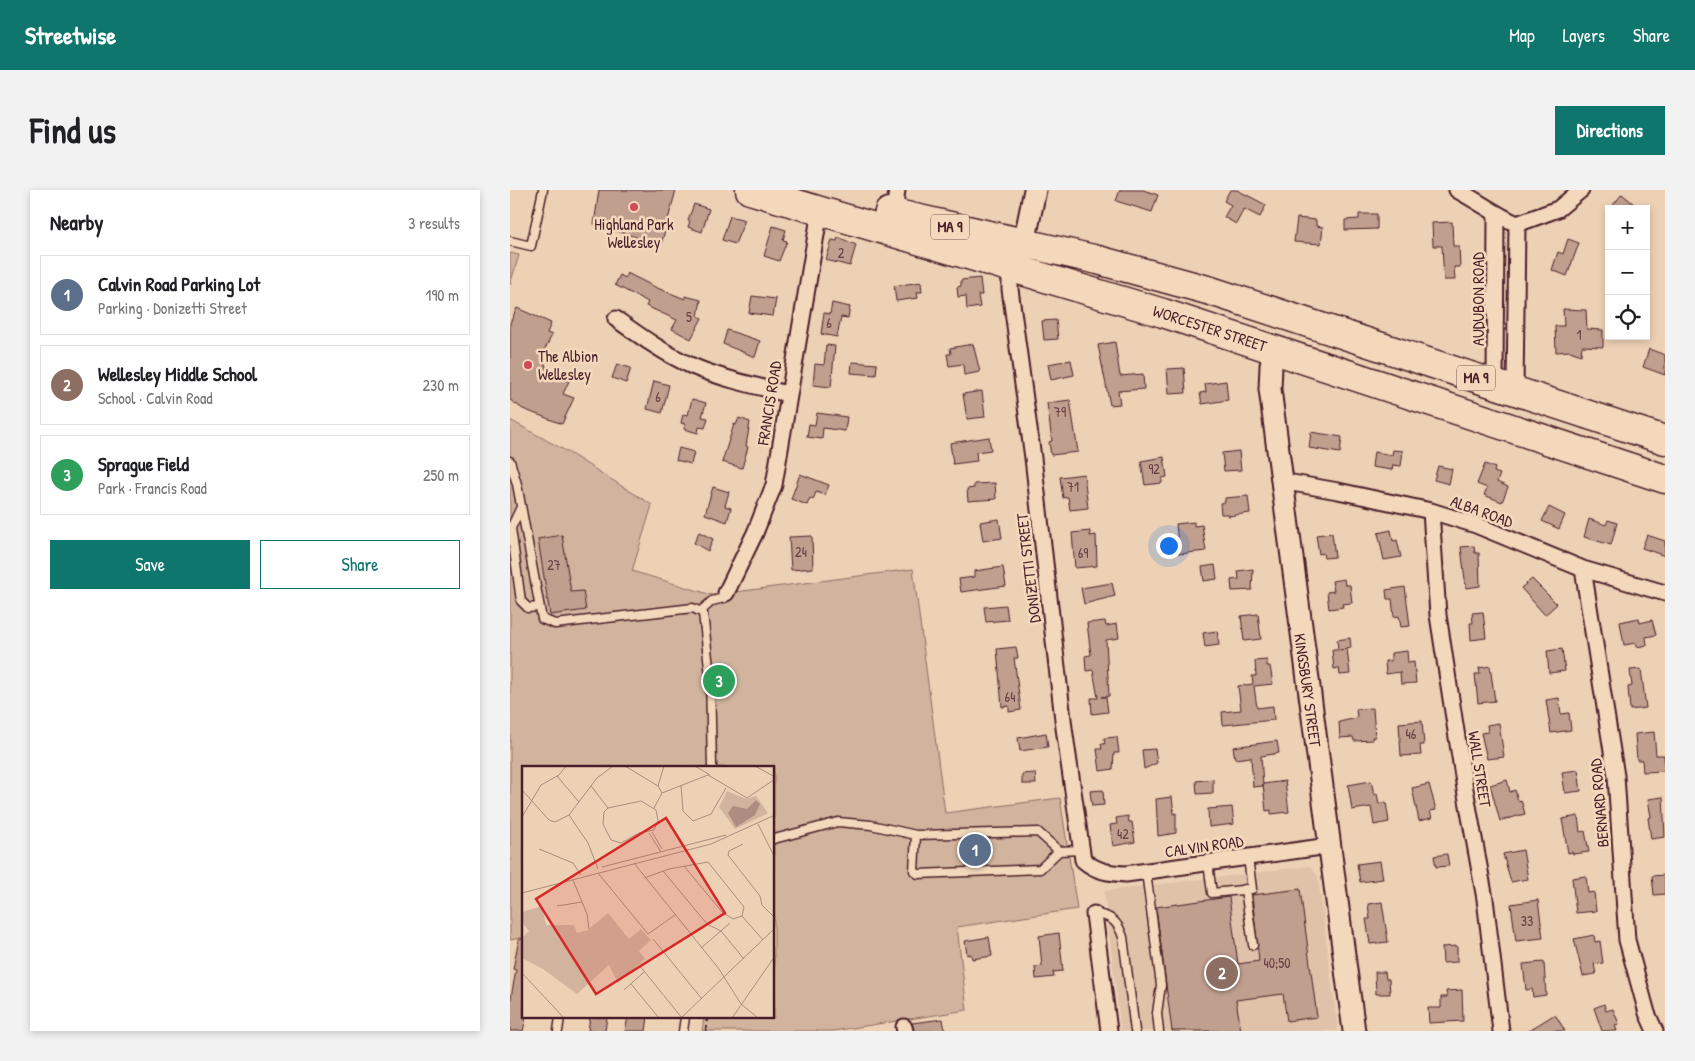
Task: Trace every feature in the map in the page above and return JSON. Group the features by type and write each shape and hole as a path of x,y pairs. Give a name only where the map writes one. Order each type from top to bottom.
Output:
{"highway":[{"name":"WORCESTER STREET","path":"750,190 817,200 896,202 1024,243 1088,257 1286,314 1665,440"},
{"name":"WORCESTER STREET","path":"817,200 1010,267 1077,286 1274,349 1665,479"},
{"path":"1077,286 1077,272 1088,257"},
{"path":"1595,456 1608,451 1615,444 1618,435 1615,424"}],"main road":[{"path":"1024,243 1035,190"},
{"name":"KINGSBURY STREET","path":"1274,349 1270,384 1281,482 1354,1031"}],"street":[{"path":"1457,190 1480,202 1496,214 1517,224 1558,209 1581,190"},
{"name":"FRANCIS ROAD","path":"726,593 755,533 774,485 817,200"},
{"name":"AUDUBON ROAD","path":"1496,214 1505,388"},
{"path":"1505,388 1517,224"},
{"name":"DONIZETTI STREET","path":"1010,267 1010,289 1083,856"},
{"path":"616,319 646,340 691,366 736,382 788,394"},
{"name":"ALBA ROAD","path":"1281,482 1338,491 1431,511 1476,525 1583,569 1665,593"},
{"name":"WALL STREET","path":"1431,511 1438,616 1464,789 1485,899 1501,1031"},
{"name":"BERNARD ROAD","path":"1583,569 1616,776 1627,940 1647,1013 1655,1031"},
{"name":"CALVIN ROAD","path":"1083,856 1103,873 1126,874 1330,846"},
{"path":"1094,914 1109,1031"}],"lane":[{"path":"510,241 531,246 543,190"},
{"path":"510,460 517,484 538,607 542,619 555,624 693,608 701,611 706,621 710,676 712,766"},
{"path":"521,507 511,528 521,601 528,608 538,607"},
{"path":"701,611 712,601 724,598 726,593"},
{"path":"775,839 838,822 871,825 916,835 1038,832 1059,851 1083,856"},
{"path":"916,835 914,871 918,874 1040,870 1059,851"},
{"path":"1208,863 1212,893 1252,889 1248,857"},
{"path":"1146,872 1161,985 1157,1013 1159,1031"},
{"path":"1245,890 1253,945"},
{"path":"1094,914 1107,915 1120,926 1135,1031"},
{"path":"558,1031 560,1018"},
{"path":"683,1031 685,1018"}],"path":[{"path":"706,1031 707,1018"}],"shaded area":[{"path":"510,253 519,255 510,285"},
{"path":"510,420 566,451 652,505 632,571 712,595 913,569 945,813 1060,798 1077,909 957,927 967,1010 833,1031 702,1031 704,1018 775,1018 775,766 522,766 522,937 510,940"},
{"path":"1310,866 1318,877 1338,1031 1121,1031 1104,891"}],"building":[{"name":"Highland Park Wellesley","path":"599,190 676,190 661,245 594,224"},
{"path":"1120,190 1143,190 1158,195 1152,212 1116,201"},
{"path":"1230,190 1237,190 1266,205 1260,217 1244,209 1236,224 1224,217 1231,205 1224,201"},
{"path":"1622,194 1635,205 1613,205"},
{"path":"694,204 709,209 702,232 688,227 690,221 688,220"},
{"path":"1359,214 1377,214 1377,229 1345,230 1345,220 1359,219"},
{"path":"730,216 745,220 735,244 722,240"},
{"path":"1297,218 1316,220 1316,226 1323,227 1321,244 1294,242"},
{"path":"1452,222 1453,246 1459,246 1460,267 1454,267 1455,280 1444,280 1442,246 1433,246 1432,223"},
{"path":"773,226 786,230 783,240 787,241 779,261 764,256"},
{"path":"838,237 856,245 850,266 826,260 832,240 837,241"},
{"path":"1568,239 1579,243 1567,276 1552,270 1558,252 1563,254"},
{"path":"627,273 685,299 685,296 701,300 698,316 702,318 691,339 672,329 677,320 646,306 648,302 615,285 620,275 625,278"},
{"path":"980,278 982,295 978,295 980,307 967,309 966,296 958,297 957,287 961,286 961,280"},
{"path":"921,282 922,292 917,292 918,298 896,301 894,286"},
{"path":"752,296 776,299 773,316 749,313"},
{"path":"832,303 850,307 848,318 841,317 837,337 821,334 824,313 830,314"},
{"name":"The Albion Wellesley","path":"517,308 551,323 547,333 552,335 542,355 548,373 569,381 563,394 574,398 562,424 523,409 510,400 510,323"},
{"path":"1563,309 1586,310 1587,329 1603,330 1603,347 1582,346 1581,355 1570,351 1556,352 1555,326 1564,326"},
{"path":"1056,320 1058,339 1044,340 1042,321"},
{"path":"727,330 760,341 755,357 723,344"},
{"path":"1115,342 1120,376 1143,374 1144,389 1118,391 1120,404 1110,405 1098,345"},
{"path":"973,344 980,372 964,375 963,364 949,366 947,354 951,354 950,348"},
{"path":"826,345 835,346 831,387 813,385 815,364 824,365"},
{"path":"1649,349 1665,355 1665,375 1643,367"},
{"path":"1071,360 1074,375 1051,380 1048,364"},
{"path":"852,362 877,364 876,375 851,373"},
{"path":"617,364 631,368 626,383 612,378"},
{"path":"1184,368 1186,393 1169,394 1167,369"},
{"path":"654,381 669,385 662,413 647,409"},
{"path":"1226,381 1228,400 1202,404 1200,393 1206,392 1205,384"},
{"path":"982,391 985,417 967,419 963,394"},
{"path":"692,399 706,403 702,417 708,418 705,428 699,427 698,433 684,429 685,424 681,423 683,414 688,415"},
{"path":"1070,400 1078,452 1051,455 1049,442 1052,441 1047,403"},
{"path":"817,413 847,417 845,431 823,428 822,439 807,437 809,424 815,425"},
{"path":"739,418 750,422 746,446 748,447 742,468 722,462 734,424 736,425"},
{"path":"1311,432 1342,437 1340,453 1309,448"},
{"path":"989,437 991,450 976,452 977,461 953,464 950,443"},
{"path":"679,448 694,452 691,464 676,460"},
{"path":"1393,450 1403,451 1401,466 1393,465 1392,470 1372,467 1374,452 1392,455"},
{"path":"1239,451 1241,470 1224,471 1222,453"},
{"path":"1164,457 1167,477 1162,478 1162,483 1145,485 1141,461"},
{"path":"1485,464 1495,468 1494,472 1500,474 1497,482 1508,487 1502,502 1484,495 1487,488 1477,484"},
{"path":"1438,466 1452,469 1449,484 1434,480"},
{"path":"800,474 829,485 825,495 816,492 813,500 810,498 807,505 791,499"},
{"path":"1084,474 1088,508 1070,510 1068,497 1063,498 1060,477"},
{"path":"995,483 996,499 968,501 967,489 974,488 974,484"},
{"path":"713,487 729,492 725,506 731,508 727,522 705,514"},
{"path":"1248,496 1250,513 1228,516 1228,514 1221,514 1220,503 1225,502 1225,498"},
{"path":"1549,507 1565,515 1559,529 1542,521"},
{"path":"999,519 1002,538 983,541 980,522"},
{"path":"1589,519 1606,525 1608,520 1617,523 1611,545 1584,537"},
{"path":"1194,522 1194,526 1202,525 1206,551 1179,554 1176,524"},
{"path":"1391,530 1393,541 1397,540 1401,557 1384,560 1378,533"},
{"path":"1090,531 1090,536 1096,535 1097,566 1075,568 1072,533"},
{"path":"699,532 713,539 708,551 694,543"},
{"path":"1332,533 1335,557 1324,558 1323,553 1319,554 1316,535"},
{"path":"562,535 571,592 583,591 586,610 550,615 538,539"},
{"path":"1647,535 1665,541 1665,556 1642,548"},
{"path":"812,536 813,568 791,570 789,537"},
{"path":"1474,546 1475,553 1479,553 1480,586 1466,588 1461,547"},
{"path":"1215,565 1217,579 1204,581 1202,567"},
{"path":"1003,567 1006,586 961,592 959,579 974,577 974,571"},
{"path":"1253,569 1252,590 1232,591 1231,580 1239,579 1238,571"},
{"path":"1344,579 1345,585 1350,585 1352,603 1342,604 1343,607 1329,609 1327,592 1334,591 1332,581"},
{"path":"1532,579 1557,604 1545,615 1521,588"},
{"path":"1112,583 1115,596 1084,604 1081,588"},
{"path":"1405,587 1410,626 1401,627 1399,616 1394,617 1392,599 1387,599 1386,590"},
{"path":"1006,605 1008,620 986,622 984,607"},
{"path":"1483,612 1486,638 1471,640 1470,623 1473,623 1472,613"},
{"path":"1258,614 1261,639 1244,641 1241,616"},
{"path":"1639,618 1640,623 1652,620 1656,635 1646,637 1647,645 1637,647 1636,643 1624,645 1620,622"},
{"path":"1105,621 1106,626 1117,624 1119,638 1106,640 1109,696 1101,697 1106,697 1108,712 1092,714 1091,698 1098,698 1093,670 1086,671 1085,656 1091,655 1087,623"},
{"path":"1217,631 1219,645 1205,647 1203,633"},
{"path":"1350,638 1351,648 1340,650 1347,649 1350,674 1340,675 1339,668 1334,669 1332,650 1338,650 1337,640"},
{"path":"1016,647 1018,658 1014,658 1021,710 1009,712 1009,706 1002,707 997,649"},
{"path":"1562,649 1565,671 1549,673 1547,651"},
{"path":"1407,651 1408,663 1414,662 1416,683 1401,684 1400,672 1386,674 1385,661 1391,661 1391,653"},
{"path":"1267,660 1273,684 1254,686 1257,708 1273,706 1274,720 1223,725 1222,712 1241,710 1238,686 1253,684 1252,676 1256,676 1255,661"},
{"path":"1490,666 1495,701 1478,703 1475,674 1480,674 1479,668"},
{"path":"1641,669 1646,708 1630,710 1628,687 1632,686 1630,670"},
{"path":"1559,698 1561,714 1569,713 1571,730 1551,733 1546,700"},
{"path":"1373,708 1375,737 1372,737 1373,740 1354,741 1353,737 1340,738 1339,722 1357,718 1356,709"},
{"path":"1422,721 1424,745 1420,745 1421,755 1401,756 1399,723"},
{"path":"1499,723 1504,757 1487,759 1481,733 1488,732 1487,725"},
{"path":"1654,732 1656,755 1664,755 1665,771 1643,772 1642,760 1637,760 1635,734"},
{"path":"1046,733 1048,747 1020,751 1018,738"},
{"path":"1117,737 1119,753 1114,753 1113,769 1100,771 1097,749 1102,749 1101,744 1105,744 1104,738"},
{"path":"1277,741 1279,753 1261,756 1263,786 1253,787 1251,757 1235,759 1233,747"},
{"path":"1155,749 1157,763 1144,769 1142,750"},
{"path":"1578,770 1581,791 1565,793 1562,772"},
{"path":"1035,773 1036,784 1022,784 1022,774"},
{"path":"1213,779 1213,793 1197,794 1196,781"},
{"path":"1507,780 1510,792 1515,790 1518,801 1521,800 1525,814 1500,821 1490,785"},
{"path":"1285,781 1289,812 1271,814 1271,810 1266,811 1263,784"},
{"path":"1371,781 1379,804 1386,802 1389,822 1374,825 1371,807 1352,810 1348,785"},
{"path":"1429,784 1436,810 1430,811 1432,818 1419,821 1412,788"},
{"path":"1103,790 1104,805 1092,806 1090,791"},
{"path":"1172,797 1174,814 1176,813 1176,833 1158,836 1156,799"},
{"path":"1663,797 1665,837 1651,839 1648,818 1651,817 1648,799"},
{"path":"1232,807 1234,824 1209,827 1208,809"},
{"path":"1128,816 1129,822 1132,822 1135,842 1113,846 1110,825 1117,824 1116,818"},
{"path":"1578,816 1580,832 1585,831 1589,852 1568,853 1562,819"},
{"path":"1523,850 1528,879 1511,882 1503,854"},
{"path":"1447,854 1449,866 1436,867 1434,856"},
{"path":"1380,861 1383,879 1360,882 1357,864"},
{"path":"1665,875 1665,894 1654,895 1652,876"},
{"path":"1586,876 1588,893 1594,892 1596,911 1576,913 1572,878"},
{"path":"1300,889 1317,1017 1287,1021 1283,994 1236,1000 1241,1031 1172,1031 1156,907 1229,897 1238,964 1259,961 1252,895"},
{"path":"1538,900 1543,938 1516,941 1511,904"},
{"path":"1382,902 1388,942 1370,944 1366,919 1370,919 1368,904"},
{"path":"1059,933 1063,971 1053,972 1054,977 1036,979 1035,967 1042,966 1039,936"},
{"path":"1594,935 1595,942 1600,941 1603,963 1594,964 1596,974 1583,976 1574,939"},
{"path":"989,937 992,956 972,959 971,954 967,955 965,941"},
{"path":"519,939 522,939 522,1018 526,1018 523,1031 510,1031 510,1003 516,970 513,969"},
{"path":"1457,946 1457,962 1443,963 1442,947"},
{"path":"1544,962 1546,995 1533,997 1532,989 1526,990 1523,964"},
{"path":"1375,972 1385,972 1386,979 1389,979 1390,994 1376,994"},
{"path":"1462,990 1463,1021 1429,1023 1428,1008 1441,1008 1441,997 1447,997 1446,991"},
{"path":"1604,1004 1606,1011 1613,1009 1619,1024 1615,1025 1617,1031 1602,1031 1594,1008"},
{"path":"1552,1016 1556,1016 1565,1031 1528,1031"},
{"path":"590,1018 607,1018 605,1031 588,1031"},
{"path":"628,1018 648,1018 646,1031 625,1031"},
{"path":"943,1019 945,1031 914,1031 912,1023"}],"place":[{"name":"Highland Park Wellesley","path":"634,207"},
{"name":"The Albion Wellesley","path":"528,365"},
{"name":"Sprague Field","path":"719,681"},
{"name":"Calvin Road Parking Lot","path":"975,850"},
{"name":"Wellesley Middle School","path":"1222,973"}]}
